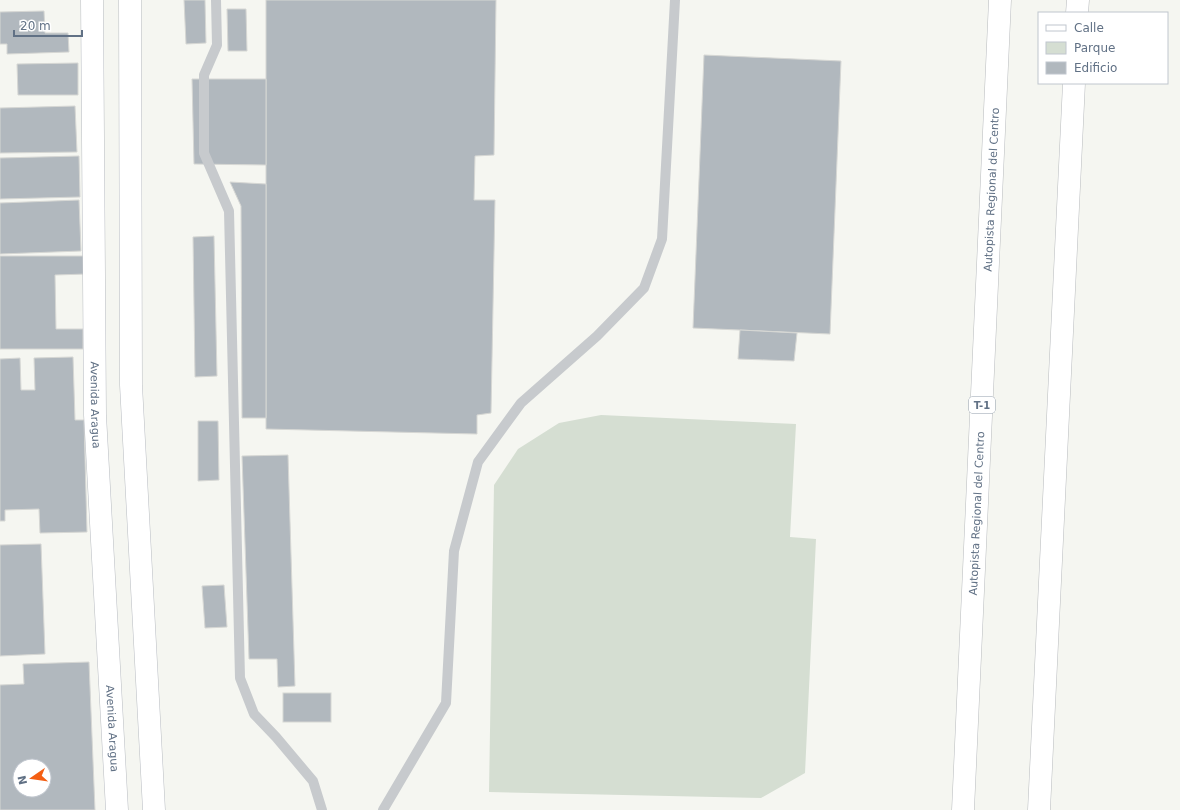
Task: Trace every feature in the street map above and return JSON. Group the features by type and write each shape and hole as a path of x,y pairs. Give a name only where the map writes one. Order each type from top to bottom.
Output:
{"main road":[{"name":"Avenida Aragua","path":"92,0 94,415 117,810"},
{"path":"130,0 131,385 154,810"},
{"name":"Autopista Regional del Centro","path":"963,810 1000,0"},
{"path":"1077,12 1078,0"},
{"path":"1039,810 1074,84"}],"lane":[{"path":"216,0 217,45 204,75 204,153 228,211 240,678 254,714 314,781 322,810"},
{"path":"383,810 446,703 454,551 478,462 521,403 597,336 644,288 662,239 675,0"}],"green space":[{"path":"601,415 796,424 790,537 816,539 805,773 761,798 489,792 494,485 518,449 559,423"}],"building":[{"path":"184,0 205,0 206,43 186,44"},
{"path":"266,0 496,0 494,155 475,156 474,200 495,200 491,413 477,415 477,434 266,429"},
{"path":"227,9 246,9 247,51 228,51"},
{"path":"44,11 45,33 68,33 69,52 7,54 7,44 0,44 0,12"},
{"path":"704,55 841,61 830,334 693,328"},
{"path":"78,63 78,95 18,95 17,64"},
{"path":"192,79 266,79 266,165 194,164"},
{"path":"75,106 77,152 0,153 0,108"},
{"path":"79,156 80,197 0,199 0,158"},
{"path":"230,182 266,184 266,418 242,418 241,206"},
{"path":"79,200 81,251 0,254 0,203"},
{"path":"214,236 217,376 195,377 193,237"},
{"path":"0,256 86,256 86,274 55,275 56,329 83,329 83,349 0,349"},
{"path":"740,330 797,333 794,361 738,359"},
{"path":"73,357 75,420 84,420 87,532 40,533 39,509 5,510 5,521 0,521 0,359 20,358 21,390 35,390 34,358"},
{"path":"198,421 218,421 219,480 198,481"},
{"path":"288,455 295,686 278,687 277,659 249,659 242,456"},
{"path":"41,544 45,654 0,656 0,545"},
{"path":"224,585 227,627 205,628 202,586"},
{"path":"89,662 95,810 0,810 0,685 24,684 23,664"},
{"path":"283,693 331,693 331,722 283,722"}]}
